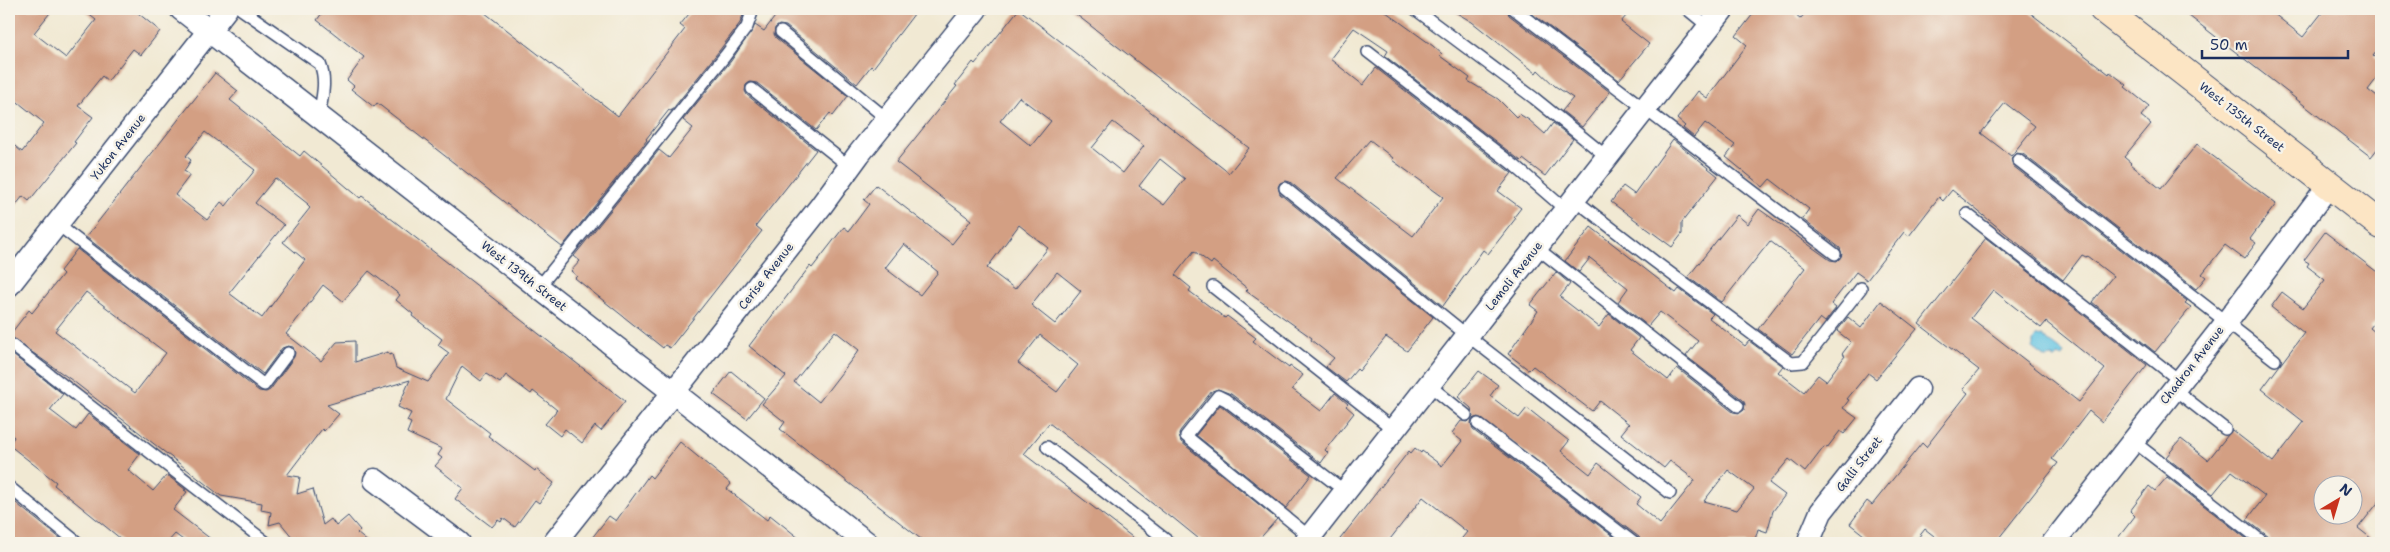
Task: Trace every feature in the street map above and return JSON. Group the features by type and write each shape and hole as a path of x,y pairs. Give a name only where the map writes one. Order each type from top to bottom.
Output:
{"street":[{"name":"West 139th Street","path":"181,9 867,543"},
{"name":"Yukon Avenue","path":"9,286 226,9"},
{"name":"Cerise Avenue","path":"554,543 674,393 887,119 976,9"},
{"name":"Lemoli Avenue","path":"1308,540 1723,9"},
{"name":"West 135th Street","path":"2103,9 2381,225"},
{"name":"Chadron Avenue","path":"2053,543 2226,323 2329,185"},
{"name":"Galli Street","path":"1814,543 1810,538 1821,512 1918,389"},
{"path":"375,480 459,543"}],"lane":[{"path":"240,9 320,64 323,72 323,91 319,116"},
{"path":"539,287 725,56 747,27 753,9"},
{"path":"1415,9 1534,98 1607,157"},
{"path":"1514,9 1835,254"},
{"path":"1687,9 1709,27"},
{"path":"780,32 887,119"},
{"path":"1368,52 1515,166 1654,261 1791,362 1803,362 1861,288"},
{"path":"752,89 850,167"},
{"path":"2018,160 2275,360"},
{"path":"1285,188 1468,336 1670,492"},
{"path":"1967,214 2177,385 2225,428"},
{"path":"57,224 264,385 288,353"},
{"path":"1536,248 1738,406"},
{"path":"1214,288 1394,430"},
{"path":"9,342 267,543"},
{"path":"1429,385 1466,415"},
{"path":"1308,540 1186,436 1218,396 1226,400 1346,492"},
{"path":"1478,424 1634,543"},
{"path":"2133,441 2264,543"},
{"path":"1047,447 1170,543"},
{"path":"9,487 78,543"}],"water":[{"path":"2042,336 2064,353 2062,357 2058,356 2055,360 2053,357 2046,358 2033,348 2033,342 2036,337"}],"building":[{"path":"9,9 53,9 34,33 66,58 96,20 82,9 133,9 160,31 141,55 133,49 108,81 102,76 78,106 93,117 74,142 76,143 29,201 23,196 9,214 9,141 22,152 44,123 9,95"},
{"path":"325,9 480,9 618,116 685,29 680,25 693,9 734,9 743,15 740,23 719,51 671,111 669,110 562,247 377,103 374,107 351,89 354,86 347,80 364,57 317,20"},
{"path":"781,9 918,9 873,68 871,66 857,84 786,26 779,25 775,28 774,34 776,38 848,96 833,116 830,113 816,130 757,83 750,82 746,85 745,91 747,95 816,150 756,226 762,231 670,348 665,345 663,348 575,278 577,276 571,271 580,261 574,256 659,150 669,158 693,128 683,120 731,61 755,25 764,31"},
{"path":"1019,9 1229,173 1249,148 1069,9 1382,9 1433,46 1442,54 1440,56 1470,78 1468,81 1498,99 1516,117 1519,114 1545,134 1553,123 1573,139 1545,176 1523,159 1521,161 1385,56 1388,51 1354,28 1330,59 1363,85 1376,68 1512,173 1498,191 1521,208 1514,217 1516,218 1488,254 1483,250 1443,306 1290,182 1280,183 1278,187 1280,194 1433,317 1407,351 1386,337 1359,371 1357,369 1346,382 1326,367 1334,358 1311,340 1312,338 1246,291 1248,289 1213,261 1211,264 1194,251 1175,275 1191,288 1189,291 1256,338 1253,341 1289,368 1290,366 1303,375 1292,389 1321,411 1335,393 1348,404 1346,406 1354,413 1325,450 1328,453 1321,463 1231,394 1218,389 1212,391 1180,431 1181,442 1277,519 1256,543 1204,543 1049,423 1024,454 1140,543 926,543 780,429 785,422 762,404 786,376 749,346 810,266 812,268 844,227 849,231 869,204 864,200 876,185 952,244 971,220 896,162 957,86 955,85 973,62 975,64","holes":["1019,97 1051,121 1031,146 1000,121","1113,122 1144,146 1123,173 1092,148","1370,140 1393,158 1392,160 1443,197 1413,236 1337,178","1160,159 1185,179 1164,205 1139,186","1019,225 1048,248 1015,289 987,268","904,244 938,272 920,295 885,268","1057,272 1081,291 1055,324 1031,305","835,331 859,350 819,402 794,382","1040,335 1078,365 1057,392 1018,363"]},
{"path":"1450,9 1507,9 1509,15 1610,92 1582,127 1562,111 1573,98 1555,86 1538,70 1536,73 1472,22"},
{"path":"1526,9 1632,9 1621,22 1649,44 1619,80"},
{"path":"1757,9 1787,9 1800,19 1809,9 2025,9 2109,74 2110,72 2127,85 2125,87 2149,106 2141,116 2151,124 2124,157 2161,189 2197,144 2276,204 2250,239 2256,243 2244,259 2225,245 2202,274 2206,277 2196,289 2023,154 2016,153 2011,158 2013,166 2187,301 2185,303 2191,307 2155,352 2092,302 2113,276 2087,256 2082,255 2063,280 1952,190 1943,201 1939,197 1909,236 1904,232 1867,280 1856,272 1831,304 1836,308 1825,322 1820,318 1792,354 1758,329 1805,268 1770,241 1722,302 1688,277 1737,215 1748,224 1759,209 1830,260 1837,261 1842,255 1840,248 1802,219 1809,209 1770,179 1763,187 1726,157 1735,145 1705,123 1694,137 1683,128 1685,126 1677,119 1698,91 1707,98 1747,45 1736,36","holes":["2005,103 2035,126 2011,156 1981,133"]},
{"path":"2180,9 2268,9 2303,37 2325,9 2381,9 2381,46 2373,56 2381,62 2381,73 2368,90 2381,100 2381,144 2371,157"},
{"path":"215,73 238,91 230,100 300,156 304,151 360,198 362,196 625,401 601,431 595,426 582,443 565,429 560,436 545,424 557,410 533,391 531,394 506,375 500,383 486,374 481,381 462,366 446,399 490,433 488,436 554,483 539,503 535,500 515,527 503,518 501,522 498,520 492,527 455,499 463,488 435,466 442,458 438,455 442,449 407,433 411,423 407,421 411,413 398,407 410,380 327,405 339,414 324,431 322,429 287,475 300,477 297,494 313,489 323,525 331,519 336,526 348,516 360,530 357,533 369,543 297,543 280,522 269,525 271,512 261,510 262,503 221,496 73,381 9,336 29,310 32,313 63,274 60,271 77,249 259,391 266,392 270,390 294,357 293,347 282,348 263,374 86,237","holes":["205,132 255,170 226,206 221,202 207,220 175,195 190,175 184,171 191,160 186,156","275,178 308,204 310,208 283,242 305,260 262,318 229,293 284,225 255,203","369,271 400,295 396,300 413,314 412,316 442,339 438,345 449,353 428,382 396,368 392,354 389,355 388,352 355,362 355,341 337,342 321,361 286,334 323,285 343,301","86,292 166,353 135,393 55,331"]},
{"path":"1673,140 1718,176 1682,222 1682,234 1672,247 1611,202 1623,186 1634,194"},
{"path":"1591,227 1676,293 1679,289 1713,314 1709,318 1745,346 1749,341 1783,366 1778,372 1804,392 1818,375 1826,381 1845,356 1842,354 1851,342 1837,331 1848,317 1861,328 1881,301 1917,329 1876,379 1868,373 1847,399 1849,400 1843,408 1857,418 1844,434 1840,431 1827,448 1824,447 1805,472 1789,459 1769,483 1785,495 1773,511 1767,532 1758,529 1754,543 1641,543 1639,537 1478,417 1472,419 1473,430 1622,543 1458,543 1467,532 1423,497 1387,543 1337,543 1409,451 1411,453 1415,448 1421,453 1422,451 1442,466 1462,441 1452,433 1461,421 1468,422 1473,417 1471,408 1458,397 1479,371 1498,385 1490,396 1519,418 1527,408 1569,441 1561,451 1590,474 1598,463 1641,497 1636,504 1660,524 1695,480 1670,461 1664,468 1621,434 1629,424 1600,401 1592,411 1533,366 1529,370 1508,354 1538,311 1530,305 1556,272 1570,284 1560,297 1599,327 1609,314 1639,338 1630,350 1668,380 1677,368 1733,412 1740,413 1744,410 1745,404 1743,400 1686,356 1698,341 1660,312 1648,326 1618,302 1628,288 1590,258 1579,272 1565,261","holes":["1728,470 1754,489 1737,510 1704,501"]},
{"path":"2325,232 2381,275 2381,314 2370,328 2381,337 2381,499 2362,523 2362,474 2312,474 2312,524 2361,524 2358,528 2377,543 2271,543 2269,537 2247,520 2265,496 2232,471 2213,494 2166,457 2181,439 2208,460 2232,430 2273,462 2304,422 2262,389 2304,333 2271,307 2282,292 2303,308 2325,280 2307,266 2309,263 2304,260"},
{"path":"1986,238 2147,365 2102,422 2089,411 2052,459 2058,463 1995,543 1943,543 1925,529 1914,543 1874,543 1850,524 1867,501 1872,505 1922,443 1926,447 1968,393 1963,389 1979,370 1919,324","holes":["1993,290 2041,328 2046,322 2105,369 2079,402 1971,318"]},
{"path":"9,352 63,394 50,410 76,430 88,414 140,454 128,470 153,491 167,475 186,490 184,490 187,492 173,510 216,543 187,543 175,534 167,543 126,543 54,485 56,482 9,445 14,437 9,432"},
{"path":"731,371 764,398 747,419 713,394"},
{"path":"1220,405 1311,475 1286,508 1196,435"},
{"path":"680,442 731,484 727,489 767,520 770,515 805,543 588,543 609,516 616,521 649,475 652,478"},
{"path":"2167,477 2252,543 2114,543 2135,516 2130,511 2149,486 2155,491"},
{"path":"9,497 22,508 66,543 9,543"}]}
